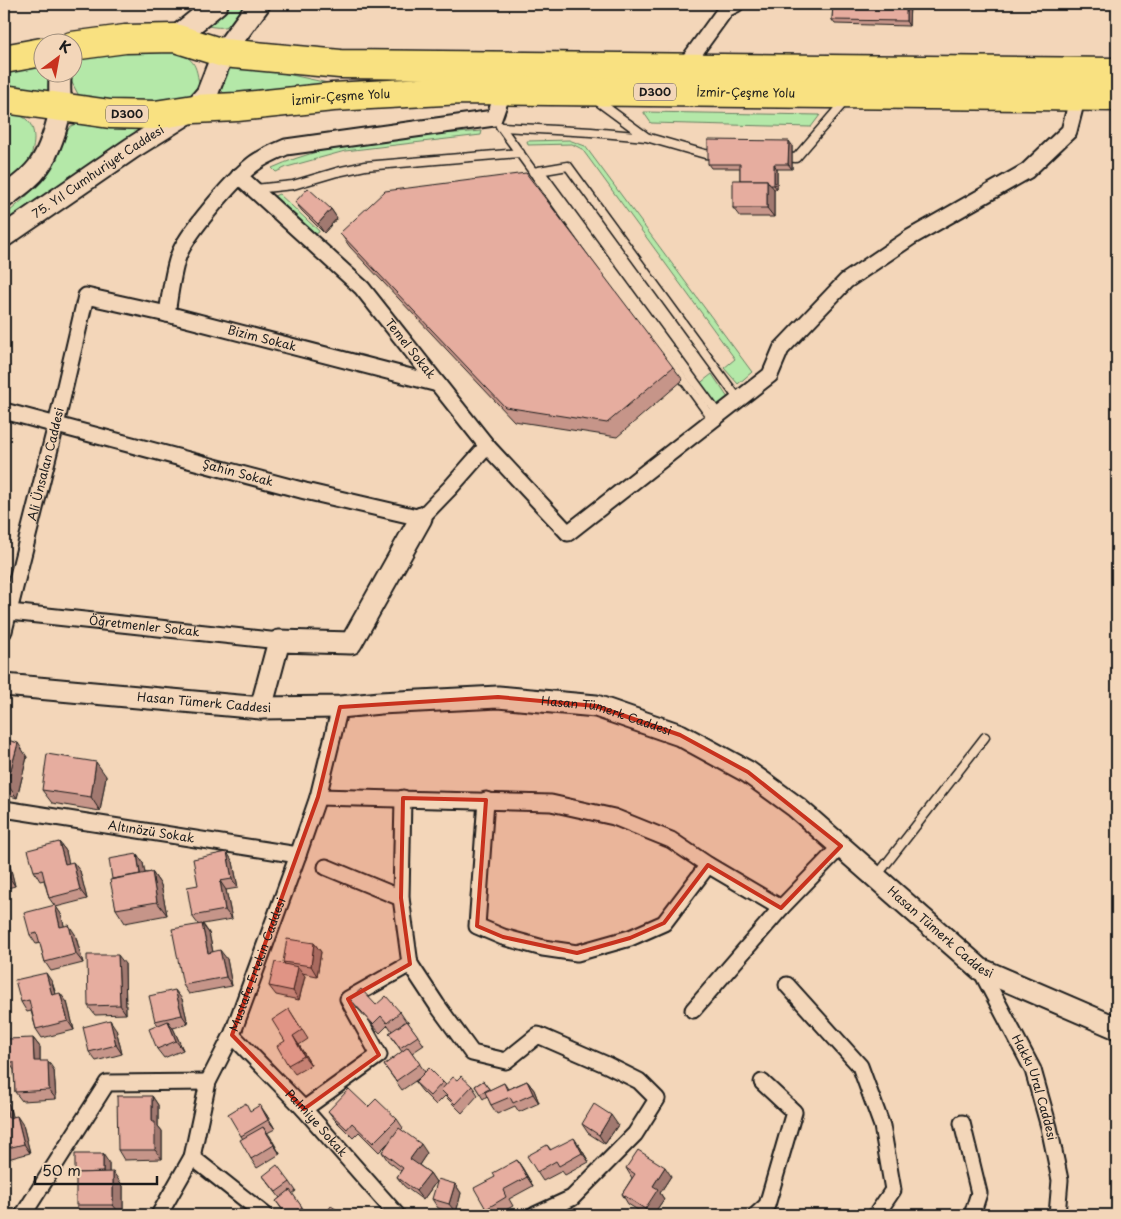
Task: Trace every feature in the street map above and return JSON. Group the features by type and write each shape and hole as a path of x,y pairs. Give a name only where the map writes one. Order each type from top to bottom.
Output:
{"highway":[{"name":"D300","path":"82,47 154,38 175,38 223,53"},
{"name":"İzmir-Çeşme Yolu","path":"223,53 340,64 1117,72"},
{"path":"4,59 32,54"},
{"name":"İzmir-Çeşme Yolu","path":"194,109 237,107 333,97 463,90 1117,96"},
{"name":"D300","path":"4,99 110,114 155,115 194,109"}],"street":[{"path":"175,38 217,4"},
{"path":"684,67 726,9 736,4"},
{"path":"194,109 207,94 223,53 253,12"},
{"path":"253,12 246,28 252,42 258,49 272,58"},
{"path":"4,198 39,166 49,144 60,107 60,82"},
{"path":"167,314 178,258 186,241 239,176 266,155 286,146 497,122 504,90"},
{"path":"716,417 770,375 781,349 846,281 911,237 1027,171 1069,131 1078,96"},
{"name":"75. Yıl Cumhuriyet Caddesi","path":"4,236 132,148 194,109"},
{"name":"Temel Sokak","path":"239,176 362,288 487,446 568,533 716,417"},
{"name":"Bizim Sokak","path":"86,296 167,314 438,384"},
{"name":"Ali Ünsalan Caddesi","path":"4,631 86,296"},
{"name":"Şahin Sokak","path":"4,411 304,491 421,518"},
{"path":"261,708 279,641 351,643 421,518 487,446"},
{"name":"Öğretmenler Sokak","path":"10,612 279,641"},
{"name":"Hasan Tümerk Caddesi","path":"4,685 261,708 340,707 498,697 596,706 680,735 748,772 796,808 841,846 980,968 1117,1028"},
{"name":"Mustafa Ertekin Caddesi","path":"159,1215 192,1157 208,1082 232,1035 298,855 318,797 340,707"},
{"path":"318,797 551,803 614,817 671,840 708,865 781,908"},
{"path":"403,798 401,898 410,964 437,1006 472,1053 506,1062 538,1035 607,1064 639,1081 657,1099 635,1134 572,1198 535,1215"},
{"path":"486,800 477,926 503,937 543,948 578,953 630,938 664,923 708,865"},
{"name":"Altınözü Sokak","path":"4,809 298,855"},
{"path":"693,1010 781,908 841,846"},
{"path":"326,866 401,898"},
{"path":"304,1109 379,1055 348,998 410,964"},
{"name":"Hakkı Ural Caddesi","path":"980,968 1033,1070 1060,1180 1057,1215"},
{"path":"787,985 860,1066 882,1126 893,1190 876,1215"},
{"name":"Palmiye Sokak","path":"232,1035 304,1109 396,1215"},
{"path":"23,1215 107,1083 208,1082"},
{"path":"756,1215 767,1205 794,1112 762,1082"},
{"path":"962,1122 979,1193 972,1215"},
{"path":"192,1157 266,1215"}],"lane":[{"path":"584,91 646,137"},
{"path":"778,157 796,158 851,94"},
{"path":"497,122 646,137 705,154 724,155"},
{"path":"497,122 520,153 537,171 716,417"},
{"path":"254,189 293,185 365,166 520,153"},
{"path":"537,171 568,166 739,400"},
{"path":"876,877 985,737"}],"highlighted area":[{"path":"498,697 596,706 680,735 748,772 841,846 781,908 708,865 664,923 630,938 577,953 503,937 477,926 486,800 403,798 401,898 410,964 348,999 379,1055 304,1109 232,1035 318,797 340,707"}],"green space":[{"path":"231,4 244,4 228,26 201,25"},
{"path":"168,48 182,54 191,61 198,76 199,85 191,95 180,103 86,100 78,94 72,82 82,82 82,59 90,54"},
{"path":"32,62 32,82 51,82 52,94 4,88 4,66"},
{"path":"241,64 337,85 225,94 220,89 224,77 232,66"},
{"path":"4,112 14,113 28,121 34,139 32,152 27,164 4,186"},
{"path":"644,113 820,115 811,127 651,123"},
{"path":"78,123 142,130 4,223 4,216 43,178 57,156 68,130 71,126"},
{"path":"482,131 481,135 345,151 287,167 276,172 272,168 323,150 375,140"},
{"path":"569,140 585,146 752,372 738,384 724,368 735,359 582,149 572,144 528,145 527,141"},
{"path":"279,194 319,232 316,234 274,196"},
{"path":"712,374 728,398 715,407 698,385"}],"building":[{"path":"833,4 906,4 906,21 832,20"},
{"path":"708,140 789,141 788,164 774,164 774,185 770,185 767,180 740,180 740,164 708,164"},
{"path":"526,173 673,367 607,423 505,407 340,233 385,191"},
{"path":"733,180 767,180 767,208 733,208"},
{"path":"308,188 331,209 318,224 295,202"},
{"path":"4,739 18,743 7,784 4,783"},
{"path":"47,754 96,762 91,797 42,790"},
{"path":"59,842 65,864 73,862 80,890 49,898 42,870 34,871 28,850"},
{"path":"227,852 232,879 220,881 225,910 192,916 187,887 198,885 193,859"},
{"path":"137,854 140,874 112,879 109,859"},
{"path":"4,856 9,877 4,879"},
{"path":"152,872 157,902 116,909 110,880"},
{"path":"55,905 60,927 69,925 76,954 45,962 37,933 30,935 24,913"},
{"path":"202,924 208,953 220,950 226,977 183,985 172,929"},
{"path":"287,939 314,943 311,966 283,962"},
{"path":"87,955 118,955 120,1005 88,1006"},
{"path":"275,962 298,967 293,991 269,986"},
{"path":"46,973 52,995 60,993 68,1021 36,1029 29,1000 21,1002 15,980"},
{"path":"361,989 376,1005 386,996 400,1012 387,1023 381,1016 373,1024 350,999"},
{"path":"175,990 182,1015 155,1021 149,996"},
{"path":"289,1009 302,1030 293,1036 304,1056 288,1065 277,1046 285,1041 272,1020"},
{"path":"110,1020 116,1045 89,1052 83,1027"},
{"path":"168,1021 176,1041 157,1049 149,1029"},
{"path":"407,1021 418,1036 400,1048 389,1033"},
{"path":"33,1038 34,1061 48,1061 49,1090 15,1092 14,1062 9,1062 7,1039"},
{"path":"408,1047 420,1064 396,1081 384,1065"},
{"path":"429,1068 443,1082 430,1096 415,1082"},
{"path":"461,1076 472,1086 455,1104 441,1090 453,1077 457,1080"},
{"path":"483,1081 489,1089 480,1094 475,1086"},
{"path":"527,1081 533,1094 513,1103 510,1097 491,1105 485,1092 504,1083 507,1090"},
{"path":"349,1089 368,1107 376,1099 397,1119 373,1143 352,1123 347,1129 328,1111"},
{"path":"117,1096 152,1096 152,1122 155,1122 155,1150 118,1150"},
{"path":"4,1100 8,1118 17,1116 24,1144 4,1149"},
{"path":"246,1103 250,1111 260,1105 268,1120 241,1136 228,1114"},
{"path":"594,1104 611,1115 599,1135 582,1124"},
{"path":"263,1127 274,1145 251,1159 240,1140"},
{"path":"399,1128 421,1144 410,1159 430,1173 416,1191 397,1177 403,1168 382,1152"},
{"path":"574,1138 582,1153 559,1166 556,1161 537,1172 527,1156 547,1145 550,1150"},
{"path":"638,1150 665,1167 653,1186 658,1189 645,1209 622,1194 635,1174 626,1168"},
{"path":"75,1154 103,1154 103,1172 76,1173 75,1177"},
{"path":"517,1160 527,1177 503,1190 506,1197 486,1209 474,1188 495,1177 493,1173"},
{"path":"277,1165 290,1182 276,1192 263,1176"},
{"path":"113,1172 113,1205 76,1205 76,1173"},
{"path":"438,1179 455,1184 449,1204 432,1199"},
{"path":"290,1190 302,1207 291,1215 287,1215 276,1201"},
{"path":"331,1206 345,1215 325,1215"}]}
